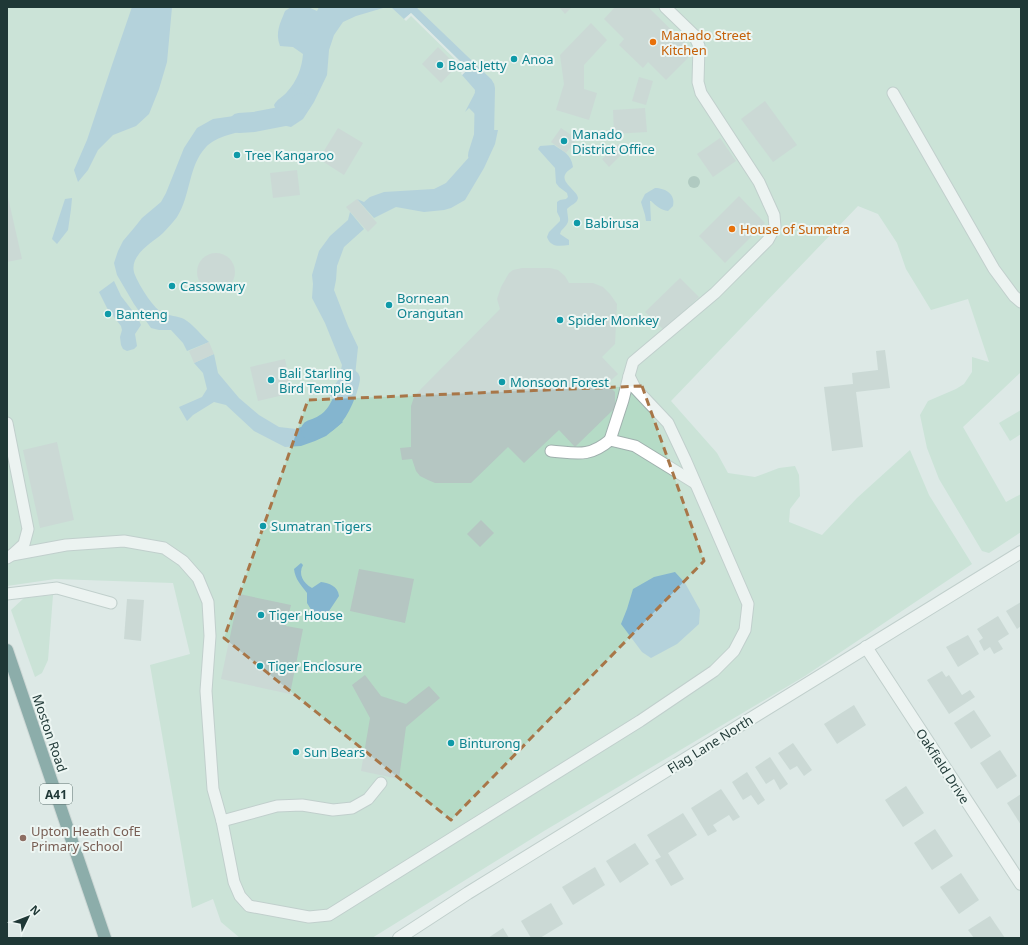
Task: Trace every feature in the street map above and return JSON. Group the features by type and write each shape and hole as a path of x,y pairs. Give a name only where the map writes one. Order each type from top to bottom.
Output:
{"highway":[{"name":"Moston Road","path":"7,650 105,938"}],"street":[{"name":"Flag Lane North","path":"399,938 468,893 1021,552"},
{"name":"Oakfield Drive","path":"866,647 1021,884"}],"lane":[{"path":"551,451 588,453 602,448 610,440 633,362 715,293 768,240 775,227 774,215 759,182 701,94 698,82 700,46 694,36 665,7"},
{"path":"893,93 994,269 1014,296 1021,302"},
{"path":"10,557 66,545 124,541 164,548 183,561 198,578 208,602 210,636 206,691 213,789 222,821 234,882 240,896 249,906 309,917 329,915 640,721 714,671 734,651 745,630 748,604 668,423 635,388 628,376"},
{"path":"7,422 28,529 24,544 10,557"},
{"path":"610,440 635,446 695,483"},
{"path":"7,594 57,588 111,603"},
{"path":"222,821 277,806 302,805 333,810 352,808 368,799 381,783"}],"highlighted area":[{"path":"642,386 704,561 451,820 224,638 308,400"}],"green space":[{"path":"7,7 1021,7 1021,372 963,427 1006,502 1021,494 1021,532 989,553 982,551 939,479 927,448 920,415 928,401 964,384 972,372 972,357 989,362 968,299 931,310 906,269 897,243 878,214 858,206 671,401 717,453 728,473 755,477 779,468 795,466 799,475 800,496 790,509 789,522 822,535 857,498 910,450 929,495 972,564 805,676 544,831 372,938 240,938 221,922 213,899 192,908 150,665 190,654 173,583 55,579 7,586"},
{"path":"1021,410 1021,434 1010,441 999,423"},
{"path":"53,595 48,660 42,673 35,677 11,610 24,598"}],"water":[{"path":"132,7 172,7 167,62 159,89 149,114 136,126 113,135 98,150 88,170 78,182 74,170 87,140"},
{"path":"291,7 308,7 317,11 319,7 391,7 356,16 343,22 334,35 329,50 327,75 314,102 303,119 291,127 282,125 274,105 294,83 300,69 303,54 293,47 280,46 278,32 280,24 285,11"},
{"path":"391,7 416,7 492,80 494,91 490,117 476,115 469,108 465,112 476,91 462,75 468,69 411,13 404,19"},
{"path":"261,111 269,127 227,135 212,142 206,147 196,163 182,208 177,217 163,233 137,256 134,262 133,268 135,275 143,290 157,309 161,312 187,321 209,342 187,351 183,343 171,330 151,328 134,304 117,275 114,263 123,241 142,218 161,202 184,148 197,128 213,119"},
{"path":"476,130 498,130 495,144 484,168 465,200 451,208 444,210 424,212 396,207 374,218 357,199 364,202 370,197 384,192 434,189 446,183 471,155"},
{"path":"554,145 571,159 573,167 566,173 565,180 578,198 576,202 567,209 568,221 560,234 569,240 569,245 559,246 553,245 547,237 549,232 560,221 557,212 557,202 568,197 567,193 556,183 555,168 538,149 540,146"},
{"path":"655,188 669,192 673,198 673,206 668,211 659,208 650,201 651,221 646,221 641,202 645,194"},
{"path":"72,198 68,230 57,244 52,239 65,199"},
{"path":"350,212 364,229 344,247 337,266 334,290 358,347 353,395 348,410 328,394 339,379 342,365 325,323 312,298 312,275 319,251 330,236 348,220"},
{"path":"114,281 121,296 138,318 141,325 135,334 137,346 134,349 127,351 123,349 121,345 121,326 107,308 99,292"},
{"path":"214,354 218,373 239,398 259,415 279,427 296,429 313,422 328,411 343,422 326,436 315,441 301,446 285,447 254,431 226,405 214,402 193,415 187,421 179,407 202,397 207,389 203,373 194,363"},
{"path":"301,563 303,565 301,572 302,578 309,586 312,588 321,582 324,582 335,587 337,590 339,596 325,617 315,616 307,603 307,593 297,579 294,569"},
{"path":"675,572 685,583 700,610 699,624 677,644 651,658 642,652 621,624 633,589 654,577"}],"pier":[{"path":"411,13 468,69 462,75 461,73 465,69 411,16 406,21 404,19"}],"building":[{"path":"559,7 572,7 565,14"},
{"name":"Manado Street Kitchen","path":"615,7 648,7 694,52 666,80 648,62 643,68 619,45 624,39 604,19"},
{"path":"591,23 607,40 584,65 584,89 597,93 589,120 556,110 564,84 560,55"},
{"name":"Boat Jetty","path":"438,47 457,66 441,83 422,64"},
{"path":"639,77 653,81 646,105 632,101"},
{"path":"765,101 797,145 773,162 741,119"},
{"path":"645,108 647,132 614,134 613,110"},
{"path":"338,128 363,143 344,175 319,159"},
{"name":"Manado District Office","path":"561,128 577,139 566,153 551,142"},
{"path":"720,138 736,161 713,177 697,154"},
{"path":"618,144 625,151 609,167 602,159"},
{"path":"297,170 300,195 273,198 270,173"},
{"path":"7,193 22,259 7,262"},
{"name":"House of Sumatra","path":"739,196 765,223 725,263 699,236"},
{"path":"357,199 377,223 368,232 346,207"},
{"path":"212,253 220,253 230,258 234,265 234,279 230,286 220,291 212,291 202,286 200,283 197,276 197,268 202,258 205,256"},
{"name":"Monsoon Forest","path":"522,268 550,268 558,270 565,276 569,283 593,283 603,287 617,304 615,344 602,357 618,374 607,384 615,392 615,408 575,447 559,430 524,463 508,447 471,483 435,483 420,476 416,471 412,459 402,460 400,448 411,447 411,406 414,397 500,309 497,299 501,287 509,273 513,270"},
{"path":"680,278 699,297 664,330 645,312"},
{"path":"209,342 214,354 194,363 189,351"},
{"path":"885,350 890,388 856,392 863,447 832,451 824,387 853,384 852,373 878,370 876,351"},
{"name":"Bali Starling Bird Temple","path":"285,359 292,393 258,401 250,367"},
{"path":"57,442 74,520 40,528 23,450"},
{"path":"481,520 494,533 480,547 467,534"},
{"path":"359,569 414,579 405,623 350,611"},
{"path":"239,594 291,605 286,626 303,629 290,694 221,679"},
{"path":"127,599 144,600 141,641 124,639"},
{"path":"1021,602 1021,626 1017,629 1006,611"},
{"path":"998,616 1009,634 998,641 1003,649 994,654 990,647 984,651 979,641 983,638 977,629"},
{"path":"968,635 979,654 958,667 946,647"},
{"path":"942,671 946,677 949,675 962,695 970,690 975,697 949,714 927,680"},
{"path":"365,675 381,696 406,704 429,686 440,698 406,727 399,779 361,771 370,718 352,685"},
{"path":"854,705 866,725 837,744 824,724"},
{"path":"974,710 991,736 971,749 954,723"},
{"path":"793,743 812,770 804,776 797,766 790,770 778,753"},
{"path":"1000,750 1017,776 997,789 980,763"},
{"path":"770,757 788,784 780,790 774,779 766,784 755,767"},
{"path":"747,772 765,800 758,805 751,795 743,800 732,782"},
{"path":"906,786 924,813 903,827 885,800"},
{"path":"721,789 740,817 733,821 729,815 713,825 717,831 708,836 691,808"},
{"path":"1021,794 1021,825 1007,803"},
{"path":"683,813 697,835 668,853 684,879 671,886 655,860 661,857 647,835"},
{"path":"935,829 953,856 932,870 914,843"},
{"path":"635,843 649,864 620,883 606,861"},
{"path":"595,867 605,885 573,905 562,887"},
{"path":"961,873 979,900 959,914 940,887"},
{"path":"551,903 563,924 540,938 531,938 521,921"},
{"path":"990,916 1005,938 974,938 968,930"},
{"path":"503,928 509,938 488,938"}],"waterway":[{"path":"478,155 484,136 485,88"},
{"path":"239,123 254,122 290,115 301,103"},
{"path":"311,430 329,421 334,415 343,400 350,379"}],"place":[{"name":"Manado Street Kitchen","path":"653,42"},
{"name":"Anoa","path":"514,59"},
{"name":"Boat Jetty","path":"440,65"},
{"name":"Manado District Office","path":"564,141"},
{"name":"Tree Kangaroo","path":"237,155"},
{"name":"Babirusa","path":"577,223"},
{"name":"House of Sumatra","path":"732,229"},
{"name":"Cassowary","path":"172,286"},
{"name":"Bornean Orangutan","path":"389,305"},
{"name":"Banteng","path":"108,314"},
{"name":"Spider Monkey","path":"560,320"},
{"name":"Bali Starling Bird Temple","path":"271,380"},
{"name":"Monsoon Forest","path":"502,382"},
{"name":"Sumatran Tigers","path":"263,526"},
{"name":"Tiger House","path":"261,615"},
{"name":"Tiger Enclosure","path":"260,666"},
{"name":"Binturong","path":"451,743"},
{"name":"Sun Bears","path":"296,752"},
{"name":"Upton Heath CofE Primary School","path":"23,838"}]}
